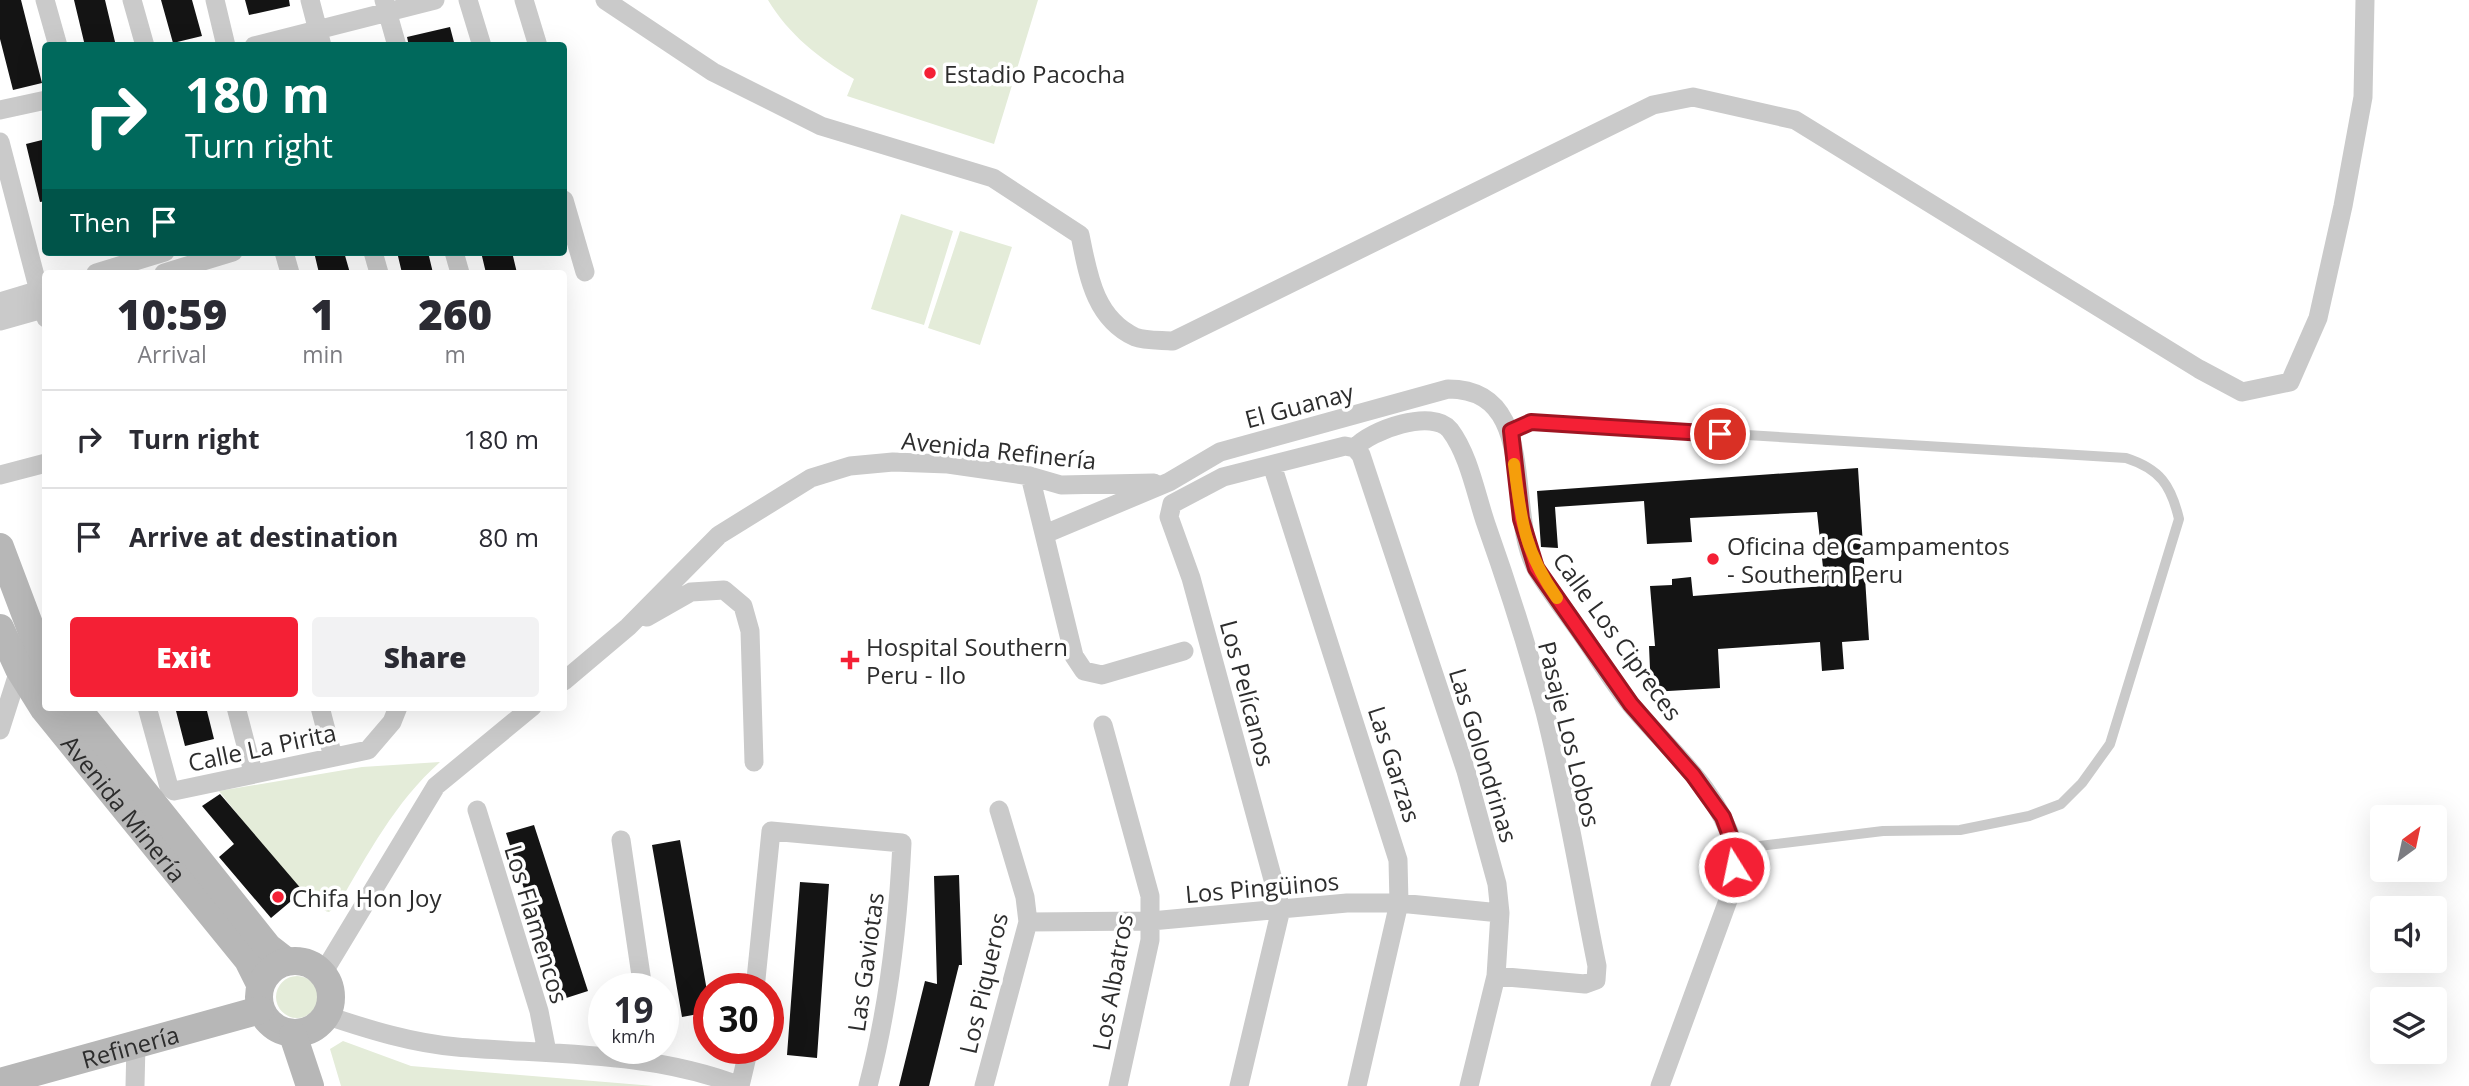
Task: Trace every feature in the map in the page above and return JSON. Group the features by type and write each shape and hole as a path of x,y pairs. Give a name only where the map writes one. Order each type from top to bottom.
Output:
{"main road":[{"name":"Avenida Minería","path":"0,547 38,633 32,669"},
{"name":"Avenida Minería","path":"0,628 32,669 42,702"},
{"name":"Avenida Minería","path":"46,711 248,960 260,997"},
{"name":"Avenida Minería","path":"79,711 268,947 286,961"},
{"path":"286,961 306,962 323,973 332,989 328,1016 313,1031 293,1035 273,1027 260,997 275,966 286,961"},
{"name":"Refinería","path":"0,1082 58,1076 260,997"},
{"path":"293,1035 310,1086"}],"street":[{"path":"45,0 57,42"},
{"path":"132,0 144,42"},
{"path":"215,0 225,42"},
{"path":"310,0 320,38"},
{"path":"287,42 320,38 386,6 435,0"},
{"path":"468,0 481,42"},
{"path":"524,0 537,42"},
{"path":"604,0 713,72 821,126 993,178 1080,235 1091,288 1109,320 1137,338 1173,341 1653,105 1693,97 1795,120 2199,369 2242,392 2290,382 2318,318 2343,206 2363,97 2365,0"},
{"path":"386,6 396,42"},
{"path":"0,110 42,101"},
{"path":"0,142 42,295"},
{"path":"567,210 585,272"},
{"path":"119,264 150,256"},
{"path":"174,270 221,256"},
{"path":"0,302 42,302"},
{"path":"0,321 42,303"},
{"name":"Calle Los Cipreces","path":"1448,389 1468,389 1495,404 1511,431 1521,519 1536,568 1631,704 1693,775 1723,817 1735,849 1734,884 1660,1086"},
{"name":"El Guanay","path":"1045,534 1168,482 1220,452 1448,389"},
{"name":"Pasaje Los Lobos","path":"1355,448 1364,438 1425,418 1438,420 1449,429 1460,449 1499,559 1545,712 1597,966 1596,980 1585,984 1496,976"},
{"name":"Los Pelícanos","path":"1239,1086 1281,909 1191,578 1169,517 1172,504 1223,477 1345,446 1355,448"},
{"name":"Las Golondrinas","path":"1355,448 1361,455 1466,771 1497,884 1500,914 1496,976 1469,1086"},
{"name":"Avenida Refinería","path":"567,679 628,628 719,535 811,478 850,466 893,462 948,464 1030,476 1061,485 1168,482"},
{"path":"0,475 42,464"},
{"name":"Las Garzas","path":"1272,465 1392,834 1398,860 1399,903 1357,1086"},
{"path":"1030,476 1074,656 1084,671 1102,675 1184,651"},
{"path":"628,628 691,592 724,590 743,606 750,631 754,762"},
{"path":"0,730 32,669"},
{"name":"Calle La Pirita","path":"148,711 172,789 369,750 395,715"},
{"path":"237,711 253,772"},
{"path":"321,711 333,757"},
{"path":"323,973 436,786 526,711"},
{"name":"Los Albatros","path":"1103,726 1150,896 1150,940 1118,1086"},
{"name":"Los Flamencos","path":"477,810 539,1011 547,1052"},
{"name":"Los Piqueros","path":"984,1086 1027,922 1025,897 999,810"},
{"name":"Las Gaviotas","path":"756,973 771,831 902,843 898,933 879,1042 868,1086"},
{"path":"621,840 641,973"},
{"name":"Los Pingüinos","path":"1027,922 1151,921 1347,903 1399,903 1500,914"},
{"path":"328,1016 390,1037 454,1047 588,1054"},
{"path":"135,1086 136,1044"},
{"path":"678,1064 740,1086 745,1064"}],"lane":[{"path":"1511,431 1531,422 2126,458 2148,465 2172,492 2179,519 2110,744 2082,783 2061,804 2029,816 1960,830 1883,831 1735,849"}],"green space":[{"name":"Estadio Pacocha","path":"768,0 1038,0 994,144 847,96 854,79 806,45 785,24"},
{"path":"901,214 953,231 924,325 871,309"},
{"path":"960,231 1012,247 980,345 928,328"},
{"path":"440,762 396,811 338,905 329,912 320,907 291,878 219,791 362,767"},
{"path":"297,976 312,982 318,997 312,1012 297,1018 282,1012 276,997 282,982"},
{"path":"343,1041 411,1066 654,1086 341,1086 330,1049"}],"building":[{"path":"0,0 21,0 42,83 13,90 0,39"},
{"path":"74,0 105,0 115,42 84,42"},
{"path":"161,0 192,0 202,36 173,42"},
{"path":"245,0 289,0 290,6 249,15"},
{"path":"450,27 454,42 408,42 407,37"},
{"path":"42,140 42,202 40,202 26,144"},
{"path":"315,256 345,256 349,270 318,270"},
{"path":"398,256 429,256 432,270 401,270"},
{"path":"482,256 513,256 516,270 485,270"},
{"path":"1858,468 1869,640 1842,642 1844,669 1822,671 1820,642 1718,649 1720,688 1651,692 1649,646 1655,646 1650,586 1672,585 1672,579 1691,577 1693,596 1825,586 1817,512 1690,518 1692,542 1647,544 1644,501 1555,507 1558,548 1541,547 1537,491"},
{"path":"176,711 207,711 214,739 185,746"},
{"path":"220,794 303,891 271,918 219,857 234,844 202,806"},
{"path":"534,825 588,991 560,1000 506,833"},
{"path":"680,840 704,973 693,973 693,1015 682,1017 679,973 674,973 652,845"},
{"path":"959,875 962,965 959,965 929,1086 899,1086 925,981 937,984 934,876"},
{"path":"800,882 829,884 817,1058 787,1055"}],"slow traffic":[{"path":"1514,464 1521,519 1536,568 1557,598"}],"place":[{"name":"Estadio Pacocha","path":"930,73"},
{"name":"Oficina de Campamentos - Southern Peru","path":"1713,559"},
{"name":"Hospital Southern Peru - Ilo","path":"850,660"},
{"name":"Chifa Hon Joy","path":"278,897"}],"route":[{"path":"1720,434 1531,422 1511,431 1521,519 1536,568 1631,704 1693,775 1723,817 1735,849 1734,867"}]}
